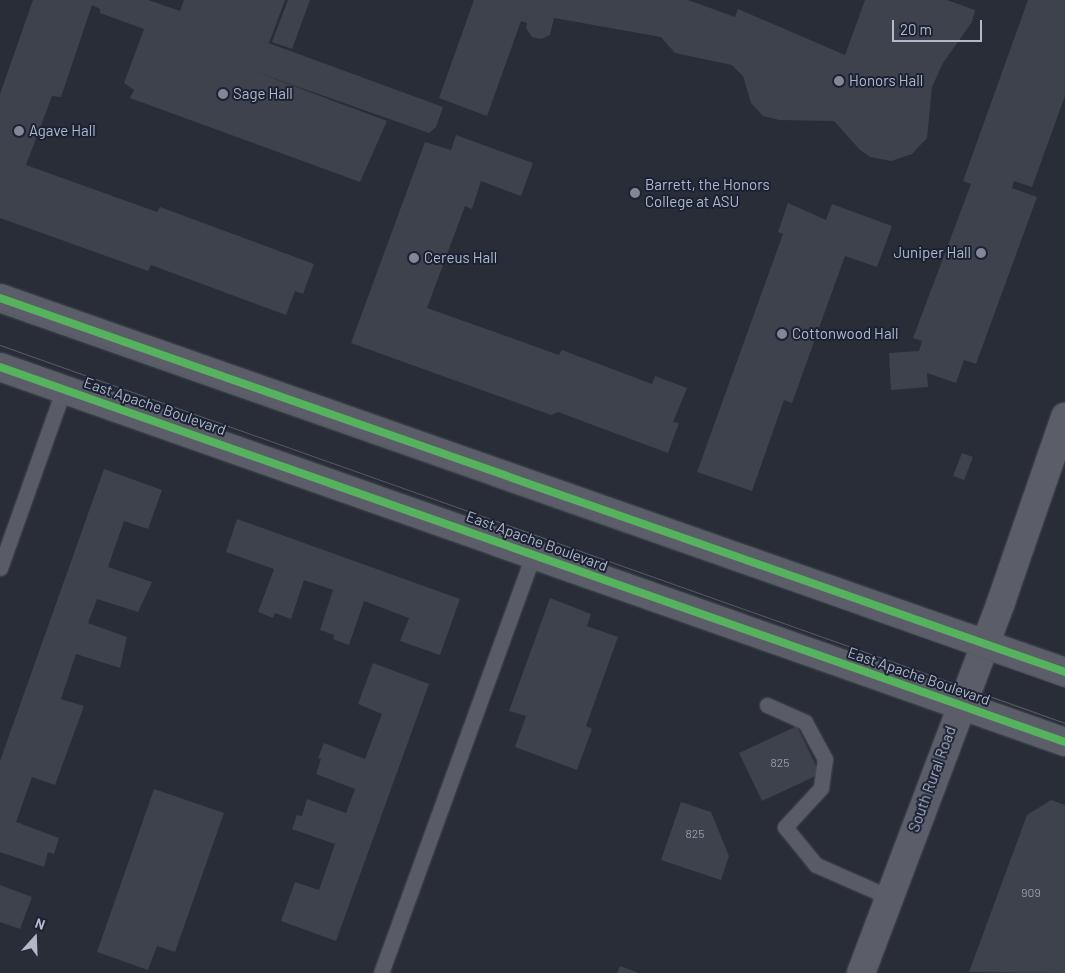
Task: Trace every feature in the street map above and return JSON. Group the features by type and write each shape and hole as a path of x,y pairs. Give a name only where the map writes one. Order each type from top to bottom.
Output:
{"main road":[{"path":"0,298 1065,672"},
{"name":"East Apache Boulevard","path":"0,367 1065,742"},
{"name":"South Rural Road","path":"861,973 959,706 985,643 1065,416"}],"lane":[{"path":"0,568 64,388"},
{"path":"381,973 533,555"},
{"path":"767,705 805,722 825,759 821,788 785,827 816,866 889,897"}],"building":[{"path":"33,0 148,0 180,11 184,0 285,0 269,43 263,41 443,107 436,127 429,133 245,68 387,121 360,182 130,98 134,90 124,83 144,29 100,13 100,9 92,5 61,97 52,96 26,165 157,212 160,207 314,264 303,294 295,291 286,315 151,265 148,271 0,218 0,94"},
{"path":"288,0 310,0 292,49 272,42"},
{"name":"Honors Hall","path":"474,0 688,0 735,17 738,9 845,55 865,0 947,0 975,10 972,22 943,63 932,87 927,138 912,154 891,161 870,157 860,150 834,121 779,120 763,116 751,103 743,76 732,65 675,53 661,37 554,18 550,35 541,39 532,37 526,28 527,23 521,21 487,116 439,98"},
{"name":"Juniper Hall","path":"1028,0 1065,0 1065,96 1032,187 1014,181 1012,188 1037,197 976,364 964,360 956,383 927,373 928,387 891,390 889,353 919,351 922,341 913,338 971,184 963,181"},
{"name":"Cereus Hall","path":"456,135 533,163 521,196 481,181 472,209 465,206 427,308 559,355 562,350 652,384 655,376 687,388 673,422 679,423 668,453 558,412 551,415 351,343 425,142 451,150"},
{"name":"Cottonwood Hall","path":"788,203 826,220 832,204 892,226 877,267 845,256 792,403 784,400 752,491 697,472 783,234 778,232"},
{"path":"962,453 973,457 964,480 953,476"},
{"path":"104,469 162,490 148,529 124,521 108,567 152,582 138,612 97,599 88,623 127,637 120,668 76,654 61,699 84,706 55,785 32,777 16,822 59,838 54,854 48,852 44,867 0,852 0,761"},
{"path":"237,519 460,599 440,655 400,641 409,618 364,601 349,645 333,639 334,635 320,630 333,590 304,580 291,619 275,613 273,618 258,612 274,569 226,552"},
{"path":"550,598 591,614 587,626 618,637 586,726 592,729 577,770 515,747 526,716 509,711"},
{"path":"373,663 429,684 336,941 281,921 295,882 319,890 335,844 292,829 297,815 302,816 307,799 346,813 355,789 316,774 321,759 318,758 324,743 365,759 382,714 358,704"},
{"path":"797,726 820,774 762,801 739,753"},
{"path":"154,789 224,813 175,952 157,946 148,970 97,952"},
{"path":"1051,800 1065,805 1065,973 969,972 1027,815"},
{"path":"681,802 711,812 729,856 721,880 661,860"},
{"path":"0,885 32,897 20,929 0,922"},
{"path":"620,966 639,973 617,973"}],"tram line":[{"path":"0,310 1065,687"},
{"path":"0,345 1065,723"}],"cycle path":[{"path":"0,298 1065,672"},
{"path":"0,367 1065,742"}],"place":[{"name":"Honors Hall","path":"839,81"},
{"name":"Sage Hall","path":"223,94"},
{"name":"Agave Hall","path":"19,131"},
{"name":"Barrett, the Honors College at ASU","path":"635,193"},
{"name":"Juniper Hall","path":"981,253"},
{"name":"Cereus Hall","path":"414,258"},
{"name":"Cottonwood Hall","path":"782,334"}]}
